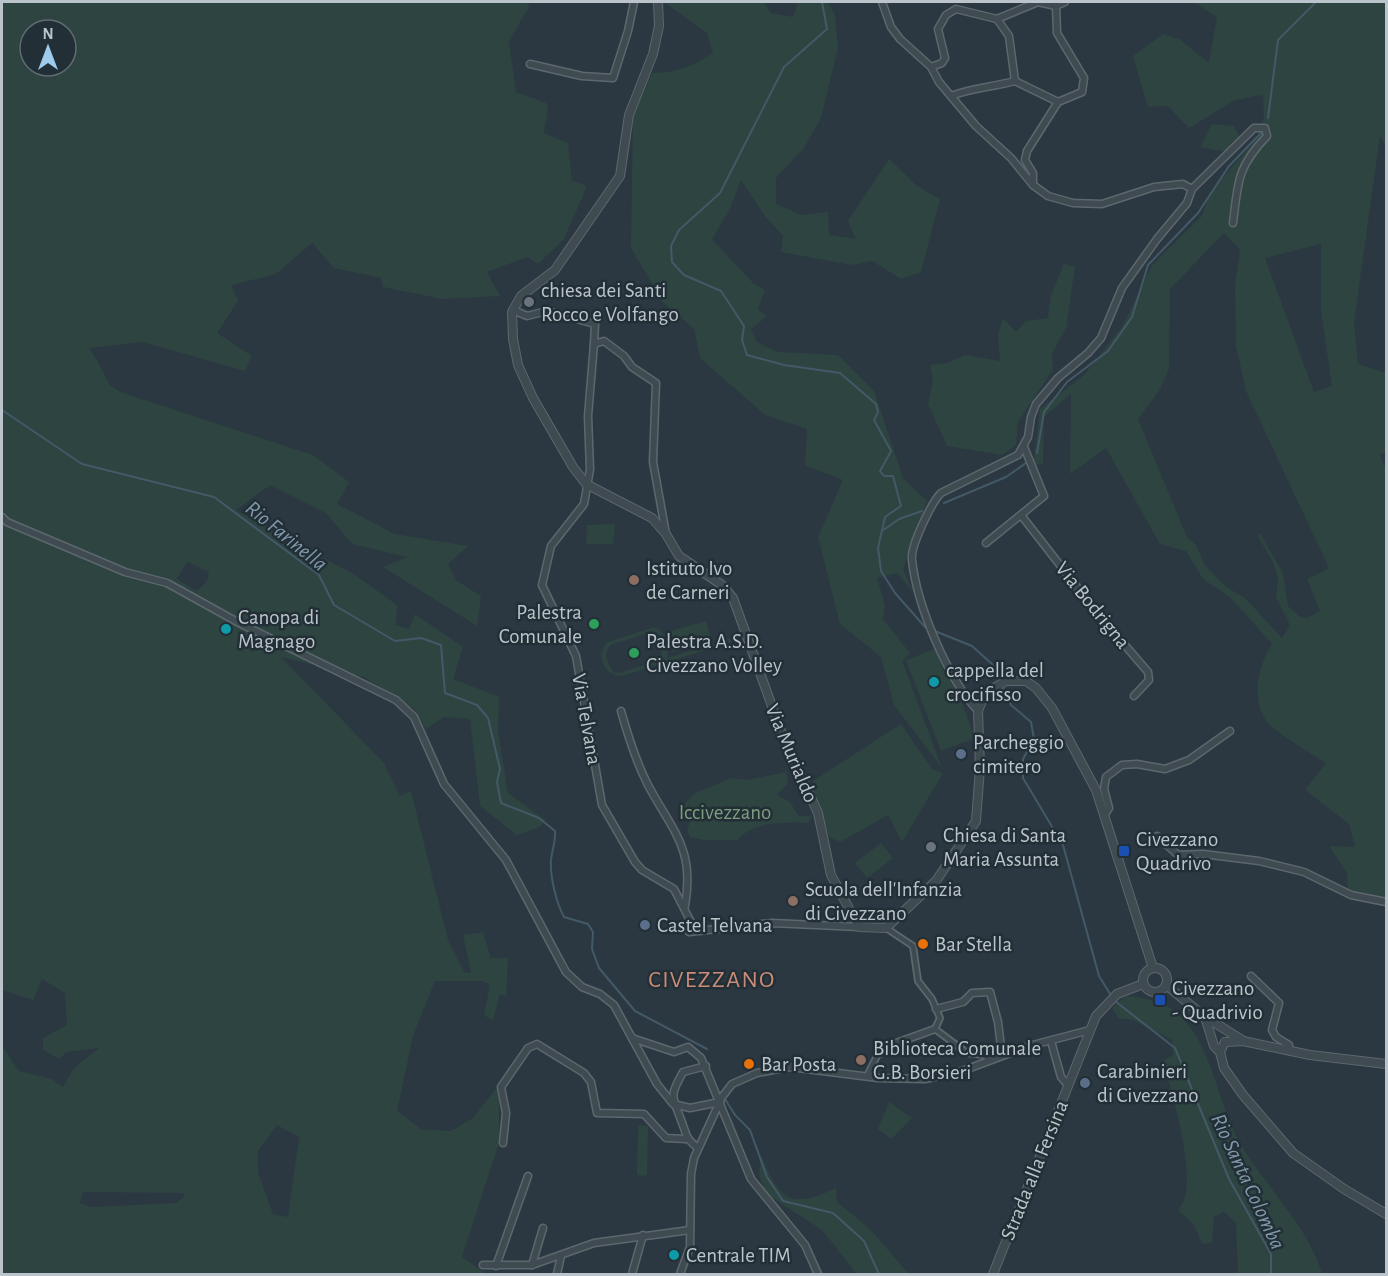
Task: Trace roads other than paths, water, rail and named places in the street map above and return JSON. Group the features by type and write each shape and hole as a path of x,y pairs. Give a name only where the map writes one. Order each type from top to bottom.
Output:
{"street":[{"path":"530,64 582,76 613,78 628,31 634,2"},
{"path":"586,484 545,420 519,365 513,339 513,310 521,296 555,270 620,177 629,115 653,54 658,26 658,2"},
{"path":"882,2 891,27 931,67 976,126 1011,158 1033,185 1048,196 1073,203 1102,204 1154,187 1183,184 1192,189"},
{"path":"931,67 942,63 945,58 938,29 946,15 957,9 997,19 1038,2 1056,6 1065,2"},
{"path":"1033,185 1035,178 1025,157 1058,102 1082,92 1084,78 1057,33 1056,6"},
{"path":"997,19 1009,36 1015,81"},
{"path":"951,96 970,89 984,89 1015,81 1058,102"},
{"path":"978,711 966,699 934,638 911,558 914,543 934,500 941,493 1008,463 1024,447 1036,404 1058,378 1088,353 1101,338 1122,288 1156,239 1187,202 1192,189 1254,128 1265,128 1268,136 1249,155 1240,175 1233,223"},
{"path":"513,310 527,316 547,311 595,324 594,344"},
{"name":"Via Murialdo","path":"594,344 604,341 624,356 632,367 656,383 653,462 666,534"},
{"name":"Via Telvana","path":"594,344 588,416 590,469 584,504 551,546 542,585 576,656 602,806 642,870 674,890 685,906 692,924 689,932 772,923 886,928"},
{"path":"986,543 1044,496 1024,447"},
{"name":"Via Murialdo","path":"586,484 652,518 666,534 679,556 722,585 733,598 782,734 818,813 831,875 858,927"},
{"name":"Via Bodrigna","path":"1021,515 1098,614 1148,672 1149,680 1134,696"},
{"path":"2,517 7,522 76,553 125,572 167,582 241,624 396,700 414,717 444,784 506,860 566,972 582,987 600,994 614,1005 657,1084 673,1104 686,1139 698,1148"},
{"path":"936,1029 940,1018 918,981 917,962 912,946 886,928 936,880 976,821 979,805 978,711 989,690 1004,682 1026,681 1044,697 1096,790 1106,814 1153,968"},
{"name":"Via Telvana","path":"621,711 630,742 647,783 681,840 688,874 685,906"},
{"path":"1106,814 1109,808 1104,789 1106,777 1122,765 1137,764 1165,769 1189,760 1230,731"},
{"path":"1156,836 1178,855 1203,854 1259,861 1304,872 1351,895 1386,902"},
{"path":"1153,968 1144,973 1139,985 1157,992 1166,985"},
{"path":"1153,968 1165,973 1166,985 1204,1016 1243,1041"},
{"path":"1251,976 1279,1003 1272,1030 1276,1037 1288,1045 1289,1051"},
{"name":"Strada alla Fersina","path":"993,1275 1090,1030 1108,1001 1139,985"},
{"path":"936,1009 963,1002 972,993 990,992 998,1022 1002,1055"},
{"path":"1204,1016 1214,1046 1220,1052 1224,1068 1243,1095 1293,1153 1344,1189 1386,1214"},
{"path":"1216,1024 1225,1042"},
{"path":"867,1076 877,1056 888,1046 936,1029"},
{"path":"936,1029 967,1053 984,1055 989,1060"},
{"path":"680,1275 690,1247 691,1174 698,1148 727,1088 757,1072 790,1067 867,1076 925,1079 962,1071 1002,1055 1090,1030"},
{"path":"1211,1032 1225,1042 1243,1041 1289,1051 1386,1064"},
{"path":"632,1038 674,1052 688,1047 706,1066 751,1179 805,1245 818,1275"},
{"path":"1051,1041 1061,1077 1068,1085"},
{"path":"1220,1052 1225,1042"},
{"path":"503,1143 506,1113 501,1087 528,1048 537,1044 584,1073 591,1082 597,1113 644,1114 666,1138 686,1139"},
{"path":"673,1104 673,1091 683,1072 706,1066"},
{"path":"673,1104 690,1108 720,1102"},
{"path":"496,1266 528,1176"},
{"path":"525,1275 543,1228"},
{"path":"483,1265 529,1265 561,1256 594,1242 690,1230"},
{"path":"632,1275 643,1235"},
{"path":"557,1275 561,1256"}],"waterway":[{"name":"Rio Santa Colomba","path":"822,2 827,29 784,67 720,193 679,230 671,246 672,262 684,275 721,291 744,326 742,340 747,355 784,365 840,373 876,404 878,412 874,420 891,451 880,471 884,476 893,476 901,506 885,517 878,548 881,571 895,593 925,627 972,646 992,664 1011,705 1031,722 1034,739 1023,759 1023,778 1063,845 1099,976 1112,997"},
{"path":"1268,118 1278,40 1316,2"},
{"path":"1037,453 1044,412 1067,382 1108,351 1132,317 1148,265 1198,213 1229,166 1262,132"},
{"name":"Rio Farinella","path":"2,410 82,464 214,497 319,575 334,605 395,641 421,638 441,645 445,693 477,705 488,718 500,769 497,782 501,803 539,818 555,831 551,874 556,897 564,917 588,924 593,932 592,949 599,968 635,1011 707,1049"},
{"path":"944,503 1006,477 1026,463"},
{"path":"882,531 899,519 922,511"},
{"name":"Rio Santa Colomba","path":"1115,1001 1175,1048 1229,1179 1271,1254 1271,1274"},
{"name":"Rio Farinella","path":"725,1099 735,1115 750,1130 767,1177 783,1201 833,1213 864,1241 879,1274"}],"place":[{"name":"chiesa dei Santi Rocco e Volfango","path":"529,302"},
{"name":"Istituto Ivo de Carneri","path":"634,580"},
{"name":"Palestra Comunale","path":"594,624"},
{"name":"Canopa di Magnago","path":"226,629"},
{"name":"Palestra A.S.D. Civezzano Volley","path":"634,653"},
{"name":"cappella del crocifisso","path":"934,682"},
{"name":"Parcheggio cimitero","path":"961,754"},
{"name":"Chiesa di Santa Maria Assunta","path":"931,847"},
{"name":"Civezzano Quadrivo","path":"1124,851"},
{"name":"Scuola dell'Infanzia di Civezzano","path":"793,901"},
{"name":"Castel Telvana","path":"645,925"},
{"name":"Bar Stella","path":"923,944"},
{"name":"Civezzano - Quadrivio","path":"1160,1000"},
{"name":"Biblioteca Comunale G.B. Borsieri","path":"861,1060"},
{"name":"Bar Posta","path":"749,1064"},
{"name":"Carabinieri di Civezzano","path":"1085,1083"},
{"name":"Centrale TIM","path":"674,1255"}],"district":[{"name":"CIVEZZANO","path":"712,979"}],"park label":[{"name":"Iccivezzano","path":"725,812"}]}
